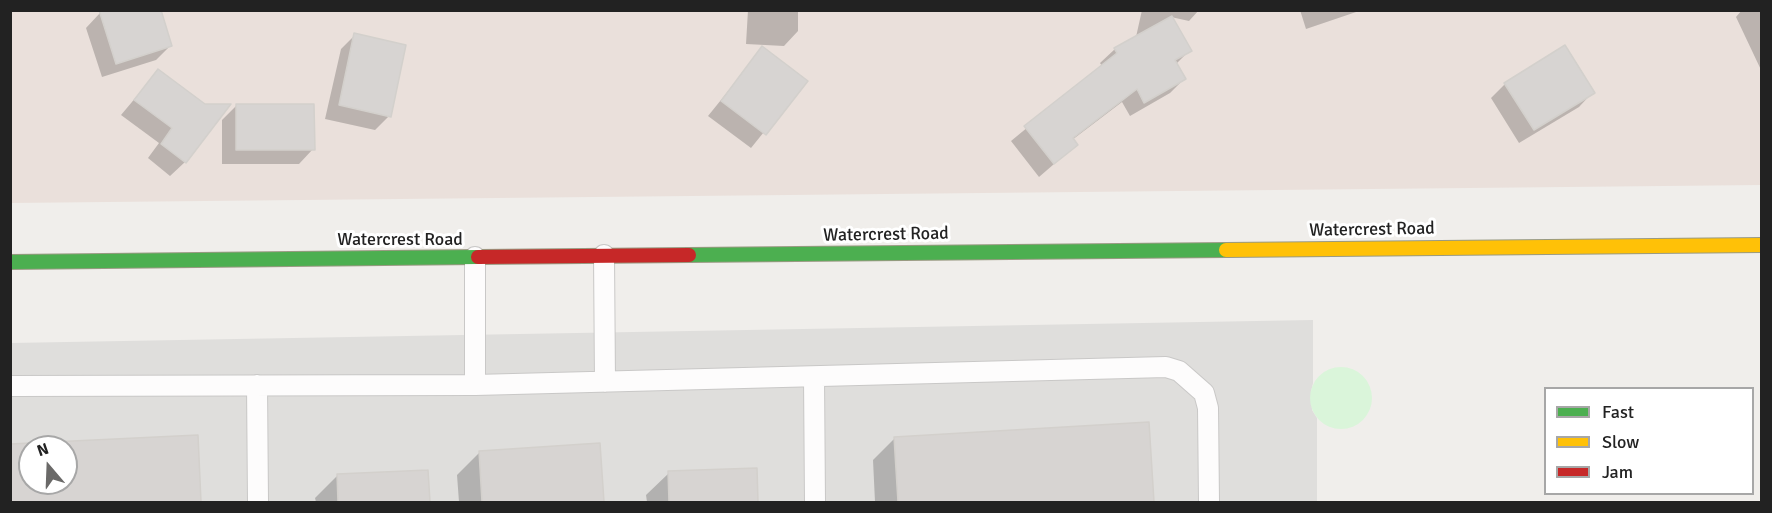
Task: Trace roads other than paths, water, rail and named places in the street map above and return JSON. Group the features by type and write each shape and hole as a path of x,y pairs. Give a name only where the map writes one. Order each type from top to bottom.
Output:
{"street":[{"name":"Watercrest Road","path":"10,262 1761,245"}],"lane":[{"path":"604,255 605,382"},
{"path":"475,257 475,385"},
{"path":"10,386 475,385 814,378 1152,366 1179,371 1204,393 1208,408 1209,502"},
{"path":"814,378 815,502"},
{"path":"257,385 258,502"}]}
